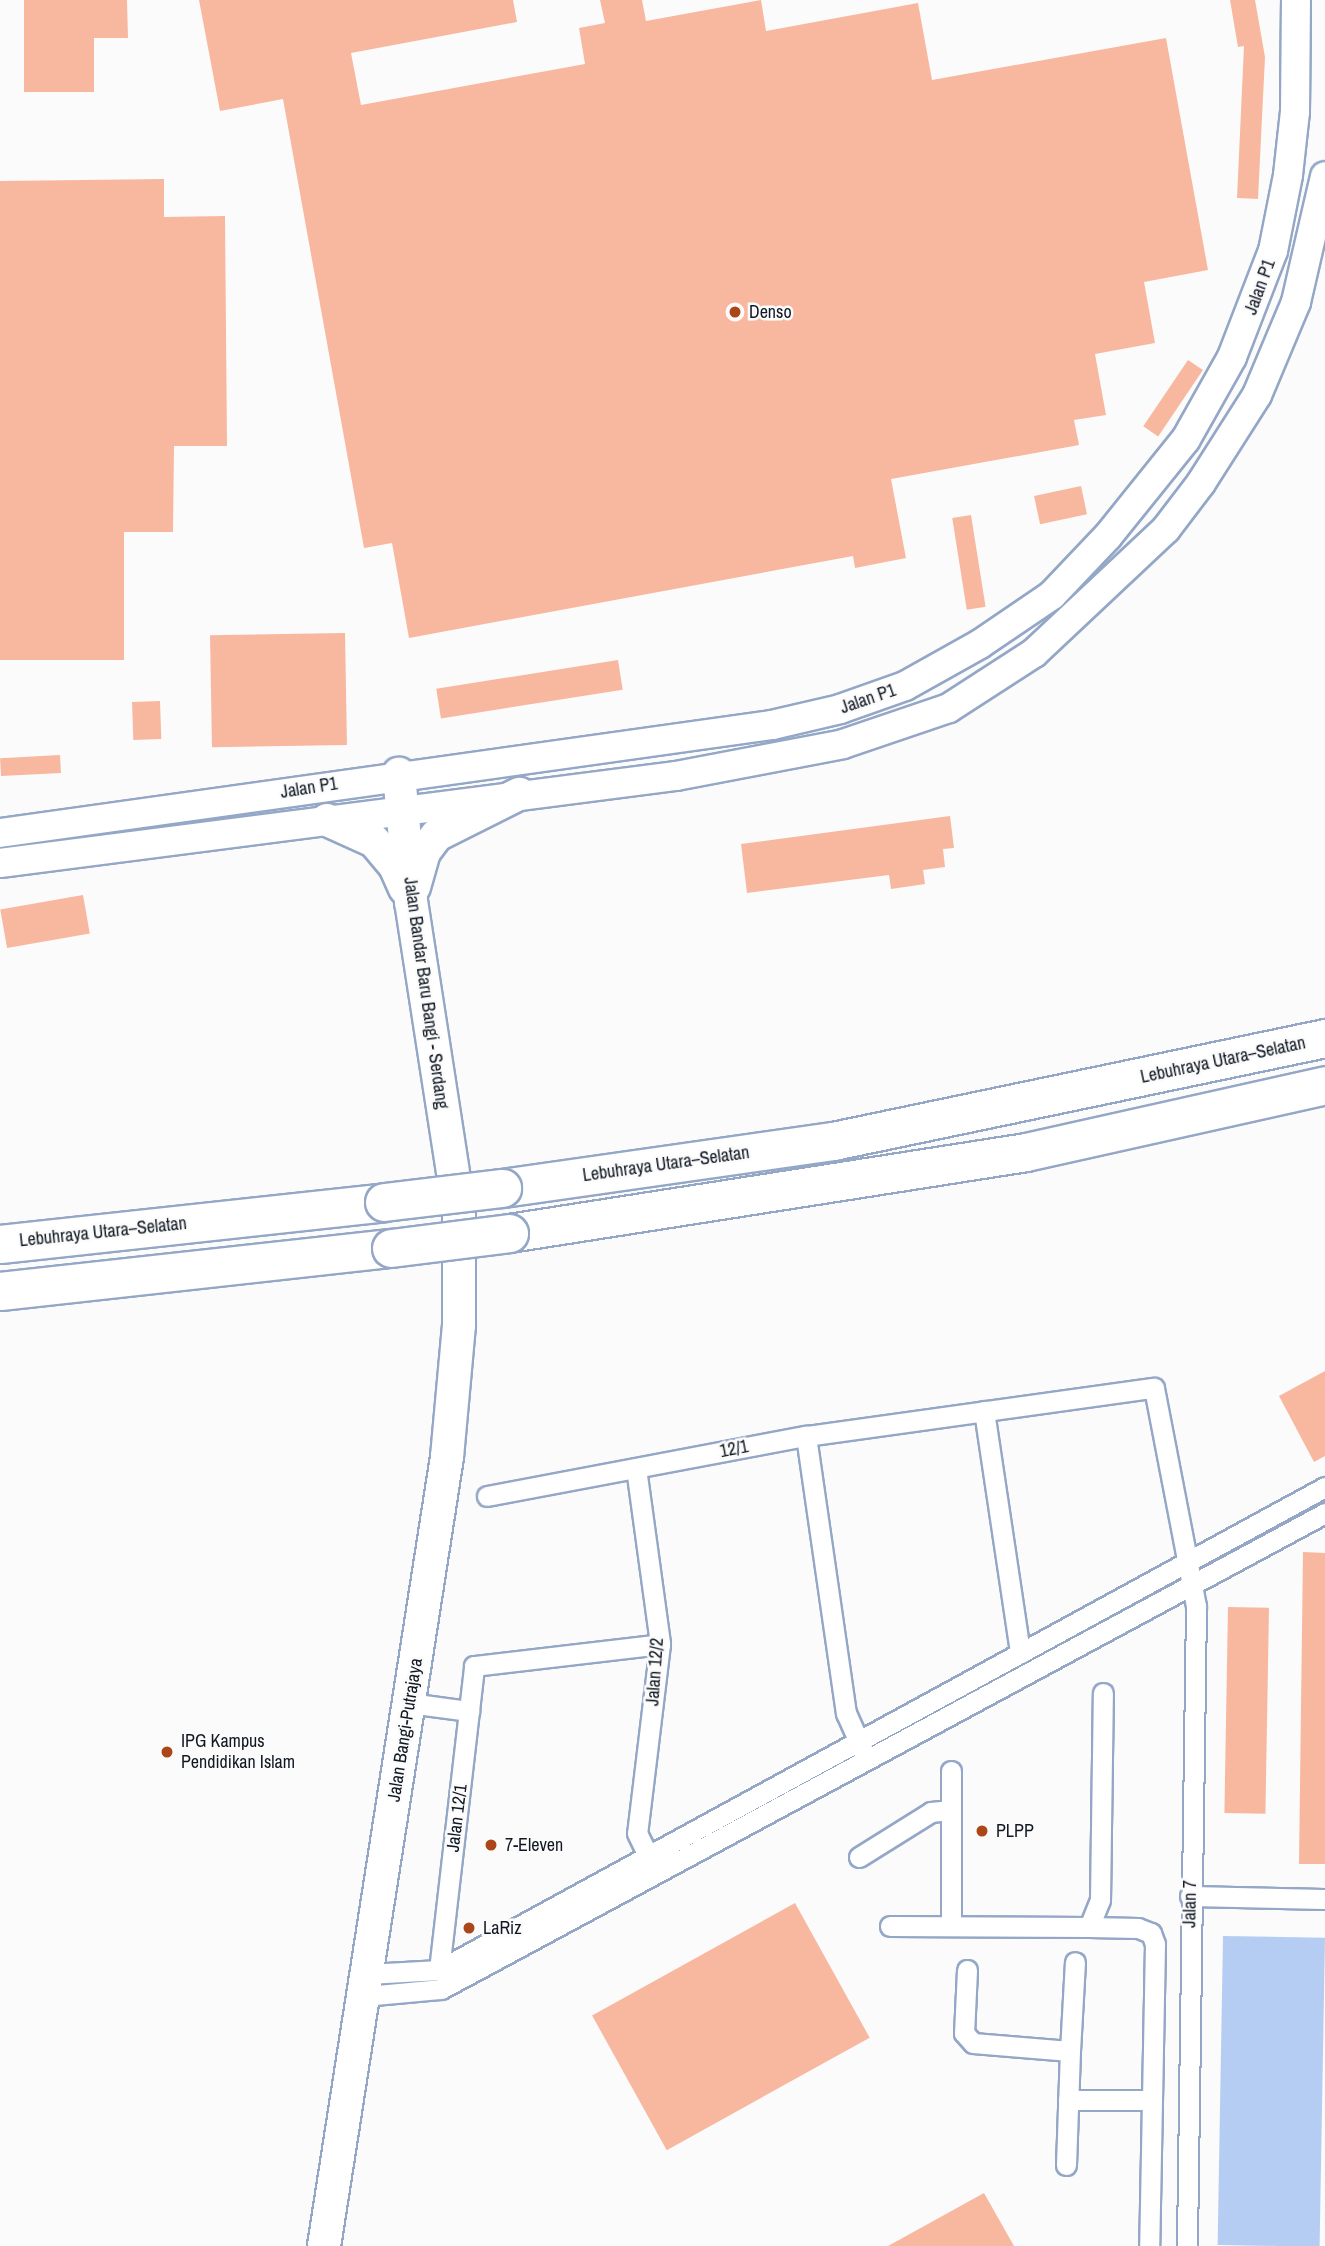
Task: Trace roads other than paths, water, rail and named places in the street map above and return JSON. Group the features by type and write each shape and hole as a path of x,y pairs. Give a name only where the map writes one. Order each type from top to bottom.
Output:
{"highway":[{"name":"Lebuhraya Utara–Selatan","path":"0,1244 502,1188 834,1140 1325,1038"},
{"path":"0,1291 509,1233 1026,1152 1325,1085"}],"main road":[{"name":"Jalan P1","path":"0,833 399,774 671,741 840,709 905,686 980,644 1052,595 1108,536 1186,439 1251,314 1273,251 1288,175 1295,113 1296,0"},
{"name":"Jalan P1","path":"0,863 117,852 327,820 676,776 844,744 949,708 1034,653 1166,529 1234,434 1257,395 1296,302 1325,176"},
{"name":"Jalan Bandar Baru Bangi - Serdang","path":"399,774 411,902 459,1211"},
{"path":"411,902 424,852 437,835 519,794"},
{"path":"327,820 362,834 385,853 411,902"},
{"name":"Jalan Bangi-Putrajaya","path":"324,2246 447,1457 458,1325 459,1211"}],"street":[{"name":"12/1","path":"487,1496 806,1436 1154,1388 1186,1562"},
{"path":"984,1411 1020,1653"},
{"path":"806,1436 846,1713 867,1760"},
{"name":"Jalan 12/2","path":"636,1468 660,1644 637,1833 652,1865"},
{"path":"366,1985 441,1989 859,1741 1325,1487"},
{"path":"366,1985 439,1970 867,1760 1325,1513"},
{"name":"Jalan 7","path":"1186,1562 1196,1606 1187,2246"},
{"name":"Jalan 12/1","path":"439,1970 474,1666 660,1644"},
{"path":"1089,1927 1100,1900 1103,1693"},
{"path":"410,1703 469,1711"},
{"path":"951,1771 951,1925"},
{"path":"859,1857 931,1812 951,1810"},
{"path":"1190,1896 1325,1899"},
{"path":"890,1926 1138,1928 1151,1933 1155,1944 1149,2246"},
{"path":"1066,2165 1075,1962"},
{"path":"967,1970 964,2033 973,2043 1070,2050"},
{"path":"1068,2100 1152,2100"}],"place":[{"name":"Denso","path":"735,312"},
{"name":"IPG Kampus Pendidikan Islam","path":"167,1752"},
{"name":"PLPP","path":"982,1831"},
{"name":"7-Eleven","path":"491,1845"},
{"name":"LaRiz","path":"469,1928"}]}
